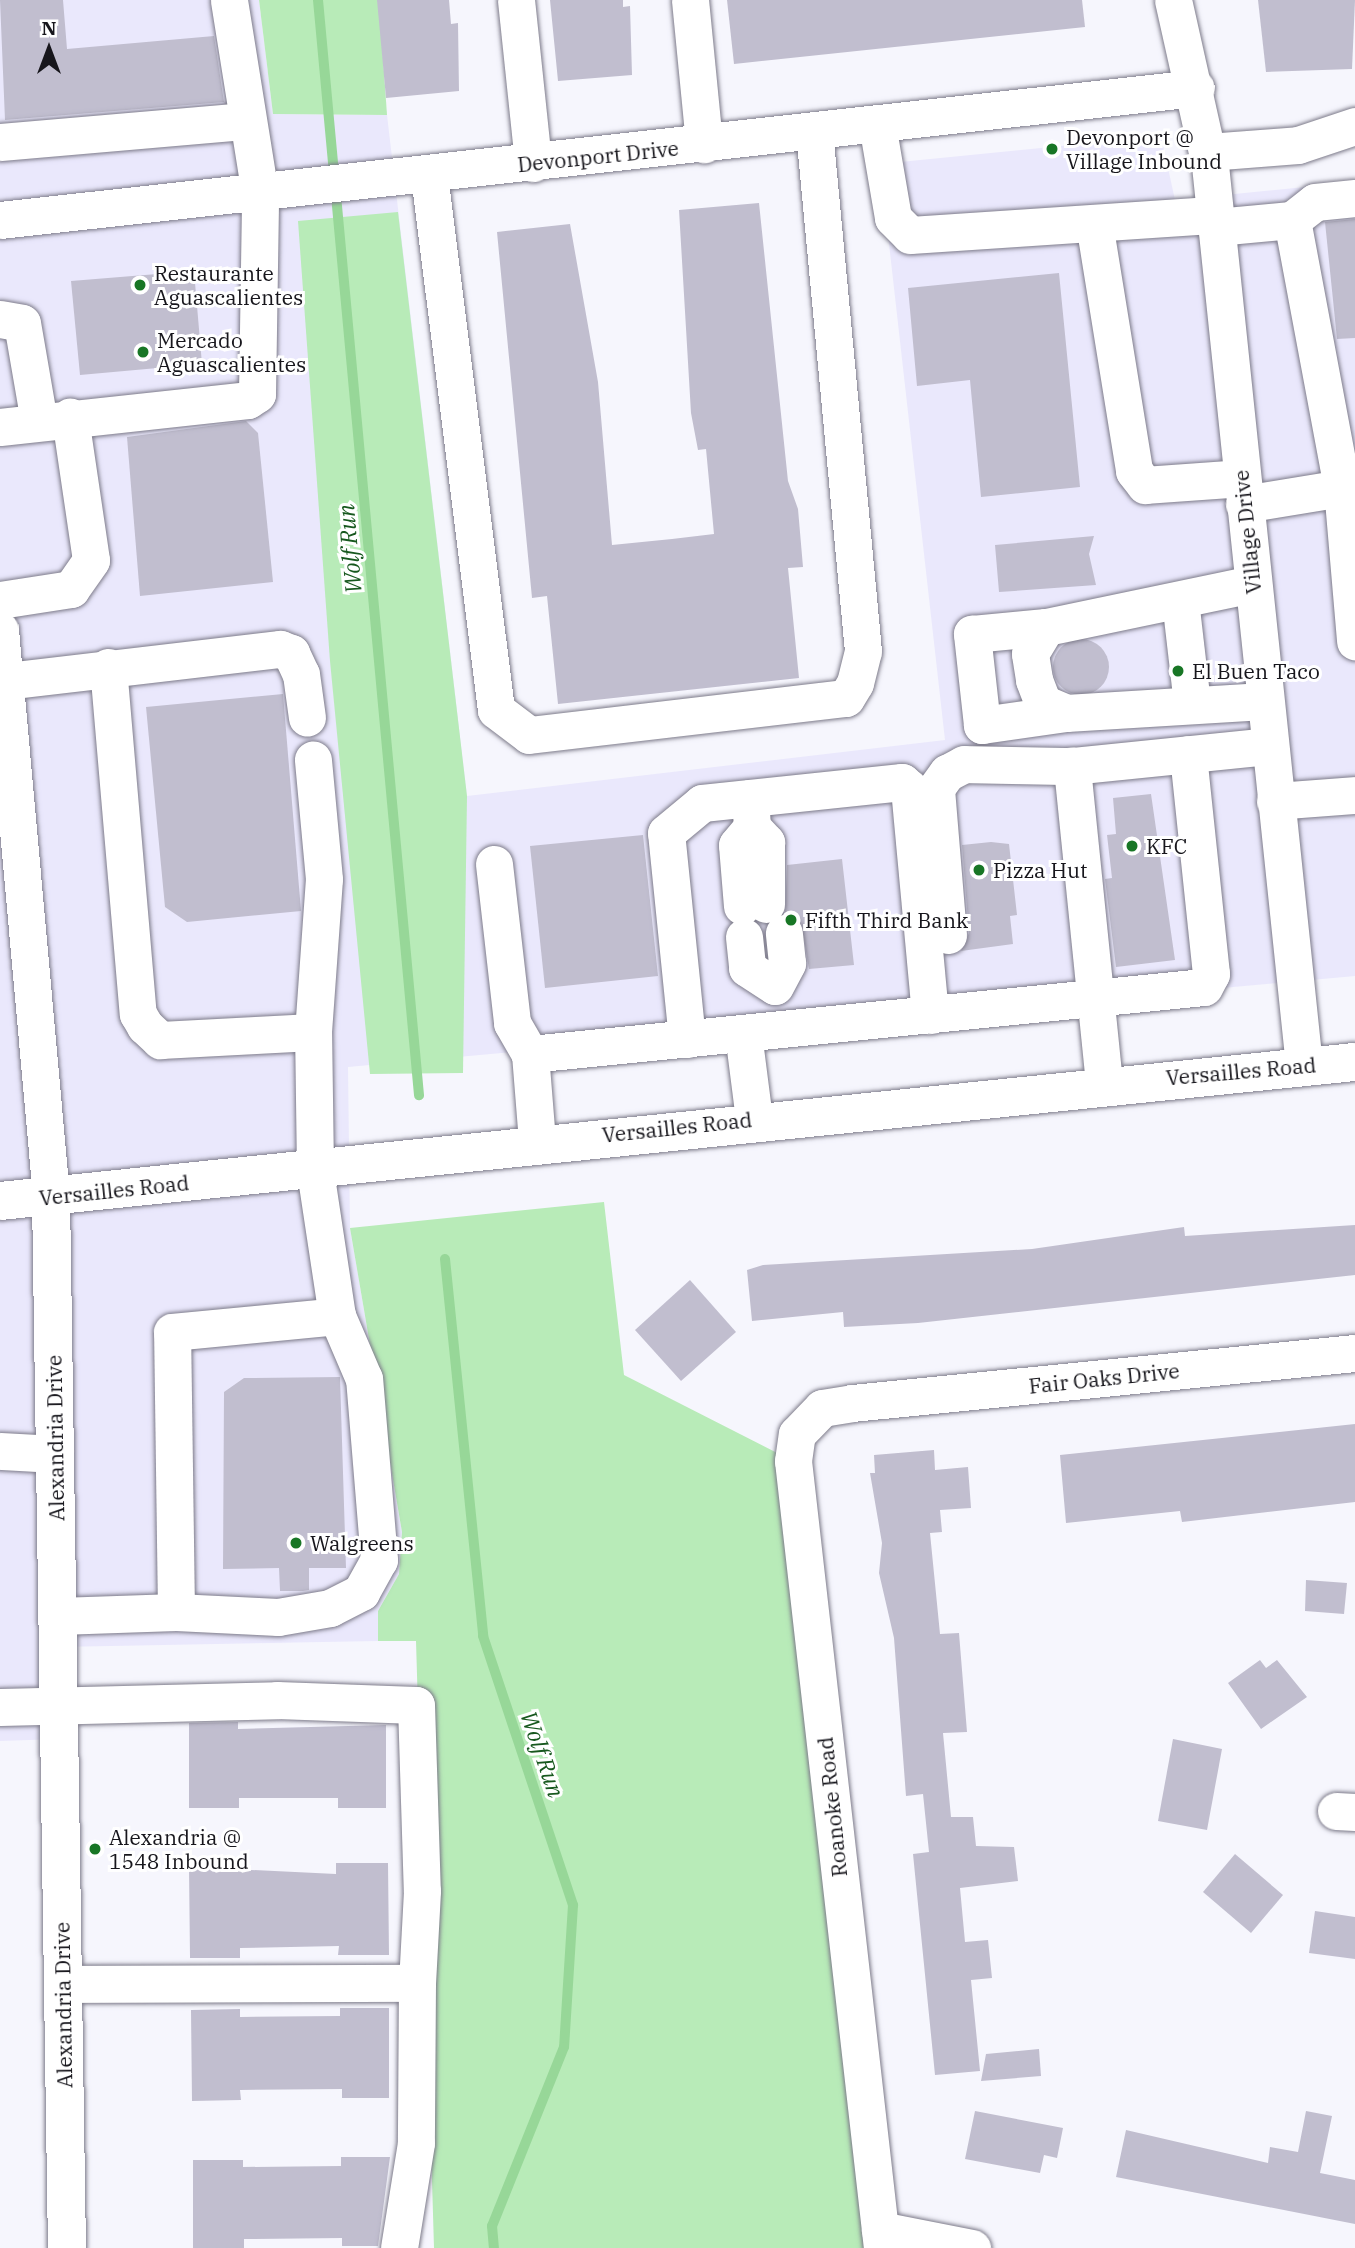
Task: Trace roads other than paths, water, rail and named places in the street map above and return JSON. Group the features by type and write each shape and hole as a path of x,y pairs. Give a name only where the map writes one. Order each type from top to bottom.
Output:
{"main road":[{"name":"Versailles Road","path":"0,1201 315,1170 537,1141 1104,1083 1355,1062"},
{"name":"Alexandria Drive","path":"51,1196 67,2248"}],"street":[{"path":"0,428 54,419 247,400 257,394 260,194 245,121 229,0"},
{"path":"516,0 533,163"},
{"path":"690,0 704,144"},
{"name":"Village Drive","path":"1173,0 1196,88 1208,152 1304,1066"},
{"name":"Devonport Drive","path":"0,220 260,194 1196,88"},
{"path":"0,142 245,121"},
{"path":"877,124 894,218 910,235 1094,223 1292,219 1315,202 1355,198"},
{"path":"1208,152 1298,145 1355,126"},
{"path":"429,175 496,710 513,729 542,734 846,698 855,684 863,651 814,131"},
{"path":"1292,219 1341,397 1342,488 1355,641"},
{"path":"1094,223 1134,471 1144,485 1243,491 1342,488"},
{"path":"0,318 22,323 54,419 92,560 71,589 0,600"},
{"path":"1252,584 1046,627 972,634 982,725 1066,713 1264,701"},
{"path":"1180,600 1192,704"},
{"path":"1046,627 1030,654 1034,680 1043,703 1066,713"},
{"name":"Alexandria Drive","path":"0,630 6,681 16,951 51,1196"},
{"path":"6,681 280,649 291,653 301,674 307,718"},
{"path":"108,667 138,1014 145,1026 160,1040 313,1032"},
{"path":"942,1014 936,788 964,764 1072,766 1269,746"},
{"path":"530,1054 1204,987 1211,974 1188,754"},
{"path":"58,1616 176,1612 278,1617 330,1608 361,1592 379,1560 364,1379 337,1316 315,1170 313,1032 324,879 313,760"},
{"path":"1072,766 1104,1083"},
{"path":"687,1039 666,833 702,803 756,822 902,782 909,788 942,1014"},
{"path":"1275,801 1355,794"},
{"path":"756,822 737,845 764,920 787,963 775,986 779,1030"},
{"path":"494,864 512,1023 530,1054 537,1141"},
{"path":"743,1033 754,1119"},
{"path":"176,1612 172,1332 337,1316"},
{"name":"Fair Oaks Drive","path":"852,1403 1355,1353"},
{"name":"Roanoke Road","path":"852,1403 807,1417 793,1461 881,2239"},
{"path":"0,1451 55,1454"},
{"path":"0,1707 59,1708 277,1700 416,1704 422,1891 416,1983 416,2143 399,2248"},
{"path":"63,1984 416,1983"},
{"path":"881,2239 972,2248"}],"waterway":[{"name":"Wolf Run","path":"318,0 419,1095"},
{"name":"Wolf Run","path":"445,1259 483,1636 573,1905 564,2047 492,2226 494,2248"}],"place":[{"name":"Devonport @ Village Inbound","path":"1052,149"},
{"name":"Restaurante Aguascalientes","path":"140,285"},
{"name":"Mercado Aguascalientes","path":"143,352"},
{"name":"El Buen Taco","path":"1178,671"},
{"name":"KFC","path":"1132,846"},
{"name":"Pizza Hut","path":"979,870"},
{"name":"Fifth Third Bank","path":"791,920"},
{"name":"Walgreens","path":"296,1543"},
{"name":"Alexandria @ 1548 Inbound","path":"95,1849"}]}
